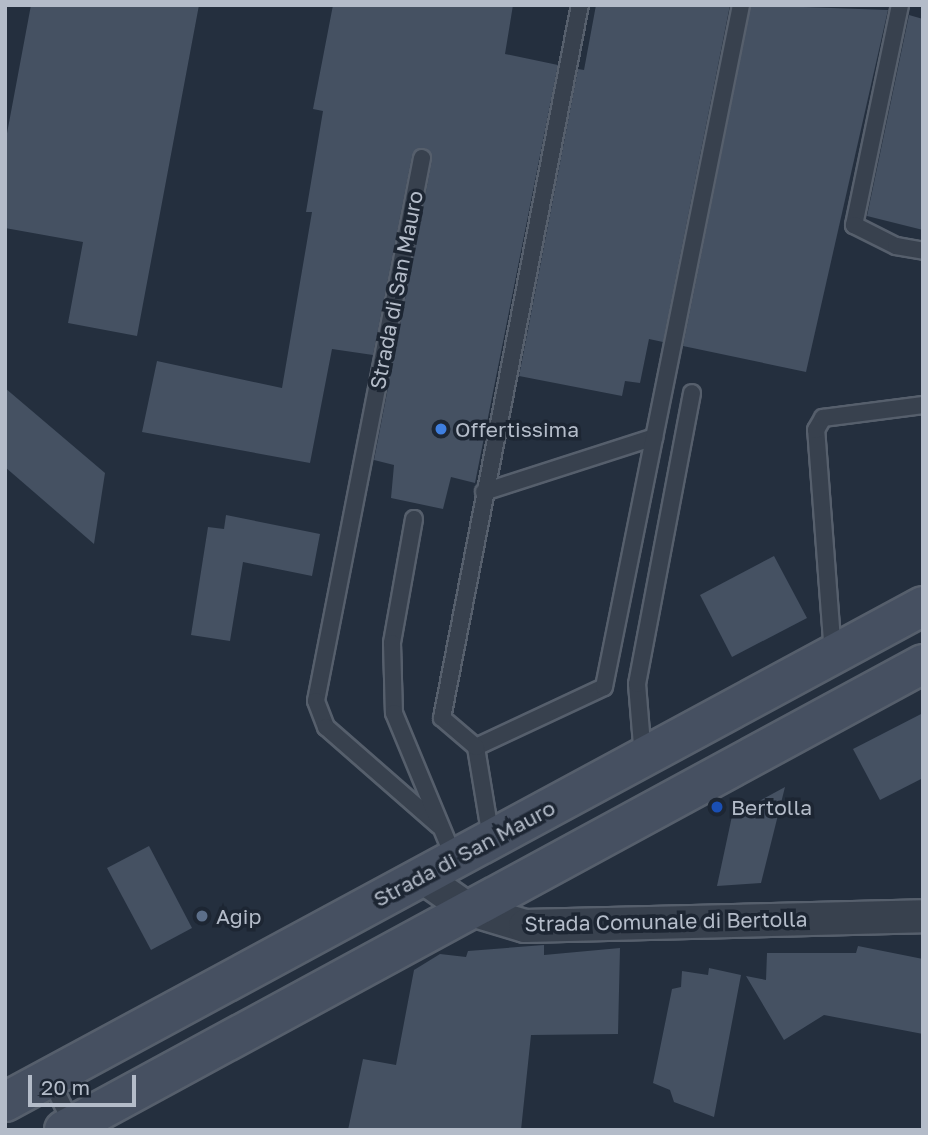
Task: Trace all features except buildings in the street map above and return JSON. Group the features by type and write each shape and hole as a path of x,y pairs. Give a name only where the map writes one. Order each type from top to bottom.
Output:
{"main road":[{"name":"Strada di San Mauro","path":"5,1102 421,876 447,842 491,838 923,606"},
{"path":"71,1128 468,909 923,664"}],"street":[{"name":"Strada Comunale di Bertolla","path":"421,876 468,909 539,927 923,916"}],"lane":[{"path":"491,838 476,747 442,718 580,5"},
{"path":"476,747 604,687 741,5"},
{"path":"900,5 854,225 896,246 923,251"},
{"name":"Strada di San Mauro","path":"422,158 316,701 326,727 447,842"},
{"path":"643,757 637,684 692,393"},
{"path":"833,654 816,430 823,418 923,405"},
{"path":"484,492 654,437"},
{"path":"414,519 392,643 394,713 447,842"},
{"path":"50,1079 71,1128"}],"place":[{"name":"Offertissima","path":"441,429"},
{"name":"Bertolla","path":"717,807"},
{"name":"Agip","path":"202,916"}]}
